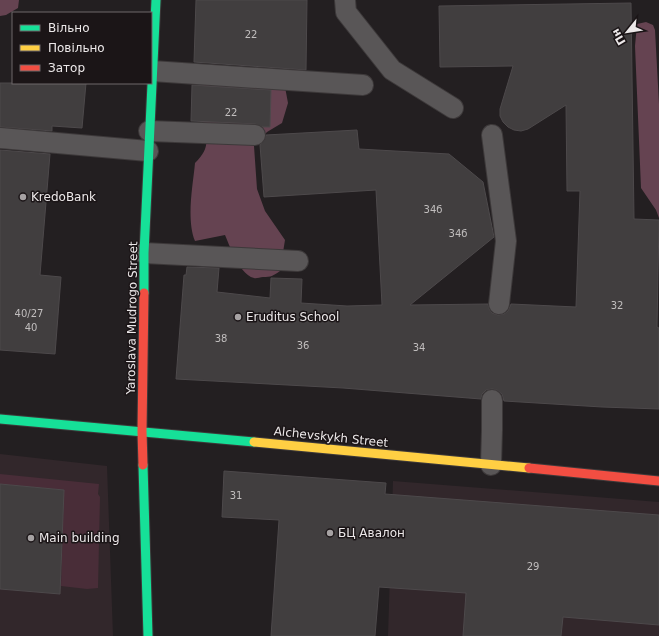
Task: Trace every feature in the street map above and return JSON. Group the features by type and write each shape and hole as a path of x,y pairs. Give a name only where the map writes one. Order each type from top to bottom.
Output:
{"street":[{"name":"Yaroslava Mudrogo Street","path":"152,70 156,0"},
{"name":"Yaroslava Mudrogo Street","path":"148,636 142,431 144,253 151,84"},
{"name":"Alchevskykh Street","path":"0,419 142,431 659,481"}],"lane":[{"path":"345,0 346,12 392,70 453,108"},
{"path":"152,70 363,85"},
{"path":"149,131 255,135"},
{"path":"492,135 506,241 499,304"},
{"path":"0,138 148,151"},
{"path":"144,253 298,261"},
{"path":"490,465 492,400"}],"shaded area":[{"path":"0,0 19,0 18,8 6,15 0,16"},
{"path":"646,22 653,25 655,30 659,104 659,218 656,210 641,188 635,46 637,24"},
{"path":"201,74 285,87 288,103 282,123 267,132 254,146 257,189 265,211 285,240 280,271 272,276 254,278 244,272 236,260 225,235 195,241 192,232 191,212 195,163 201,156 206,144 206,138 198,107"},
{"path":"0,454 107,466 113,636 0,636"},
{"path":"0,474 99,484 98,588 87,589 61,586 64,490 0,484"},
{"path":"393,481 659,502 659,636 388,636"}],"building":[{"path":"196,0 307,0 306,70 194,62"},
{"path":"631,3 634,219 659,220 657,327 659,328 659,409 504,401 502,394 497,390 492,389 486,390 482,394 481,399 343,388 176,379 184,275 186,275 187,267 219,268 217,292 270,298 271,278 302,279 301,303 347,306 382,305 376,190 264,197 260,145 264,141 266,135 357,130 359,149 449,154 483,182 494,237 410,305 488,304 492,313 498,315 504,314 508,311 511,304 576,307 580,191 567,191 566,105 528,129 521,131 508,127 500,116 500,109 513,66 440,67 439,6"},
{"path":"0,83 86,84 82,128 52,126 52,131 0,127"},
{"path":"192,85 271,90 270,127 263,127 255,124 191,121"},
{"path":"0,150 50,154 40,275 61,277 55,354 0,350"},
{"path":"224,471 386,483 385,494 659,515 659,625 563,617 561,636 463,636 466,593 379,587 375,636 271,636 279,520 222,517"},
{"name":"Main building","path":"0,484 64,490 60,594 0,589"}],"traffic: fast":[{"path":"144,293 144,253 156,0"},
{"path":"0,419 254,442"},
{"path":"143,465 148,636"}],"traffic: slow":[{"path":"254,442 529,468"}],"traffic: jam":[{"path":"143,465 144,293"},
{"path":"529,468 659,481"}],"place":[{"name":"KredoBank","path":"23,197"},
{"name":"Eruditus School","path":"238,317"},
{"name":"БЦ Авалон","path":"330,533"},
{"name":"Main building","path":"31,538"}]}
